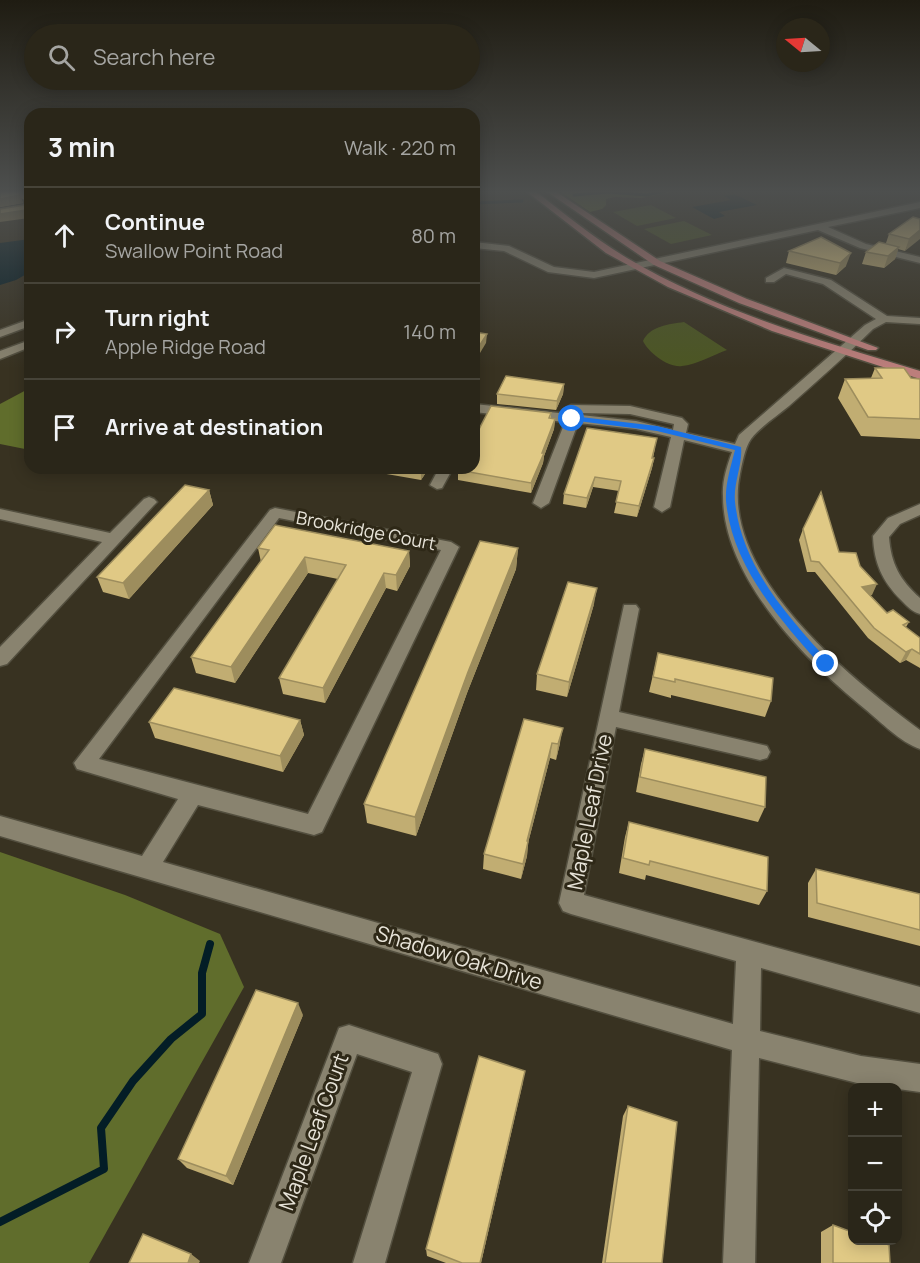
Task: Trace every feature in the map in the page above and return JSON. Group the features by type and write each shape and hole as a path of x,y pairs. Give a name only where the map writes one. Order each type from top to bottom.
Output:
{"main road":[{"path":"611,250 637,267 731,312 773,329 920,363"},
{"path":"638,250 657,263 849,347 920,375"}],"street":[{"path":"510,250 552,270 594,275 716,250"},
{"path":"879,250 920,260"},
{"path":"770,279 784,271 827,282 884,319 920,321"},
{"path":"884,319 869,327 741,443 732,478 730,499 734,523 749,565 781,613 826,664 891,720 920,741"},
{"path":"0,334 24,324"},
{"path":"0,355 24,345"},
{"path":"480,410 575,414 636,425 679,428 741,443"},
{"path":"541,503 575,414"},
{"path":"662,507 679,428"},
{"path":"437,485 443,474"},
{"path":"0,659 149,502"},
{"path":"920,509 894,521 881,536 881,559 893,583 920,609"},
{"name":"Brookridge Court","path":"275,513 451,547 314,825 193,794 84,763 275,513"},
{"path":"0,514 113,539"},
{"path":"630,609 609,717 760,752"},
{"name":"Maple Leaf Drive","path":"609,717 572,903 920,1000"},
{"path":"147,868 193,794"},
{"name":"Shadow Oak Drive","path":"0,826 747,1041 861,1070 920,1078"},
{"path":"739,1263 749,952"},
{"name":"Maple Leaf Court","path":"265,1263 349,1038 428,1064 369,1263"}],"green space":[{"path":"684,322 727,350 693,364 677,366 659,358 643,341 655,329"},
{"path":"24,391 24,449 0,444 0,404"},
{"path":"0,852 125,895 220,934 244,987 89,1263 0,1263"}],"water":[{"path":"0,250 24,250 24,275 0,285"}],"building":[{"path":"845,250 851,253 840,263 789,251"},
{"path":"869,250 895,250 888,256 866,252"},
{"path":"480,333 487,334 480,345"},
{"path":"875,368 904,368 911,378 920,379 920,419 868,417 845,379 882,378"},
{"path":"506,376 564,384 557,401 497,394"},
{"path":"491,406 551,413 549,418 555,419 531,483 480,474 480,427"},
{"path":"587,428 657,438 652,458 654,458 639,506 616,502 621,481 595,477 587,498 564,494"},
{"path":"185,485 209,490 123,583 97,577"},
{"path":"821,492 839,552 856,553 860,566 877,584 862,587 887,613 893,610 909,622 903,625 920,638 920,654 912,649 906,652 874,628 819,562 811,561 803,529"},
{"path":"275,525 409,551 396,575 384,573 323,688 279,678 346,565 305,557 231,667 191,657 269,550 258,548"},
{"path":"480,541 518,548 468,672 415,817 364,804"},
{"path":"568,582 597,588 569,682 537,674"},
{"path":"658,653 773,678 771,701 675,679 675,682 653,677"},
{"path":"174,688 300,720 280,756 149,722"},
{"path":"524,719 563,728 558,744 552,743 523,864 484,854"},
{"path":"645,749 766,777 765,807 640,777"},
{"path":"629,822 768,857 767,891 650,861 649,865 623,858"},
{"path":"816,869 920,894 920,930 817,903"},
{"path":"256,990 298,1003 226,1176 178,1159"},
{"path":"479,1056 525,1071 480,1263 462,1263 426,1249"},
{"path":"628,1106 677,1122 662,1263 605,1263"},
{"path":"833,1225 848,1231 848,1245 889,1245 890,1263 833,1263"},
{"path":"143,1234 191,1254 188,1263 129,1263"}],"waterway":[{"path":"0,1222 104,1169 101,1128 133,1081 171,1039 202,1014 202,973 210,944"}],"route":[{"path":"572,419 657,429 739,449 730,499 734,523 749,565 781,613 826,664"}]}
